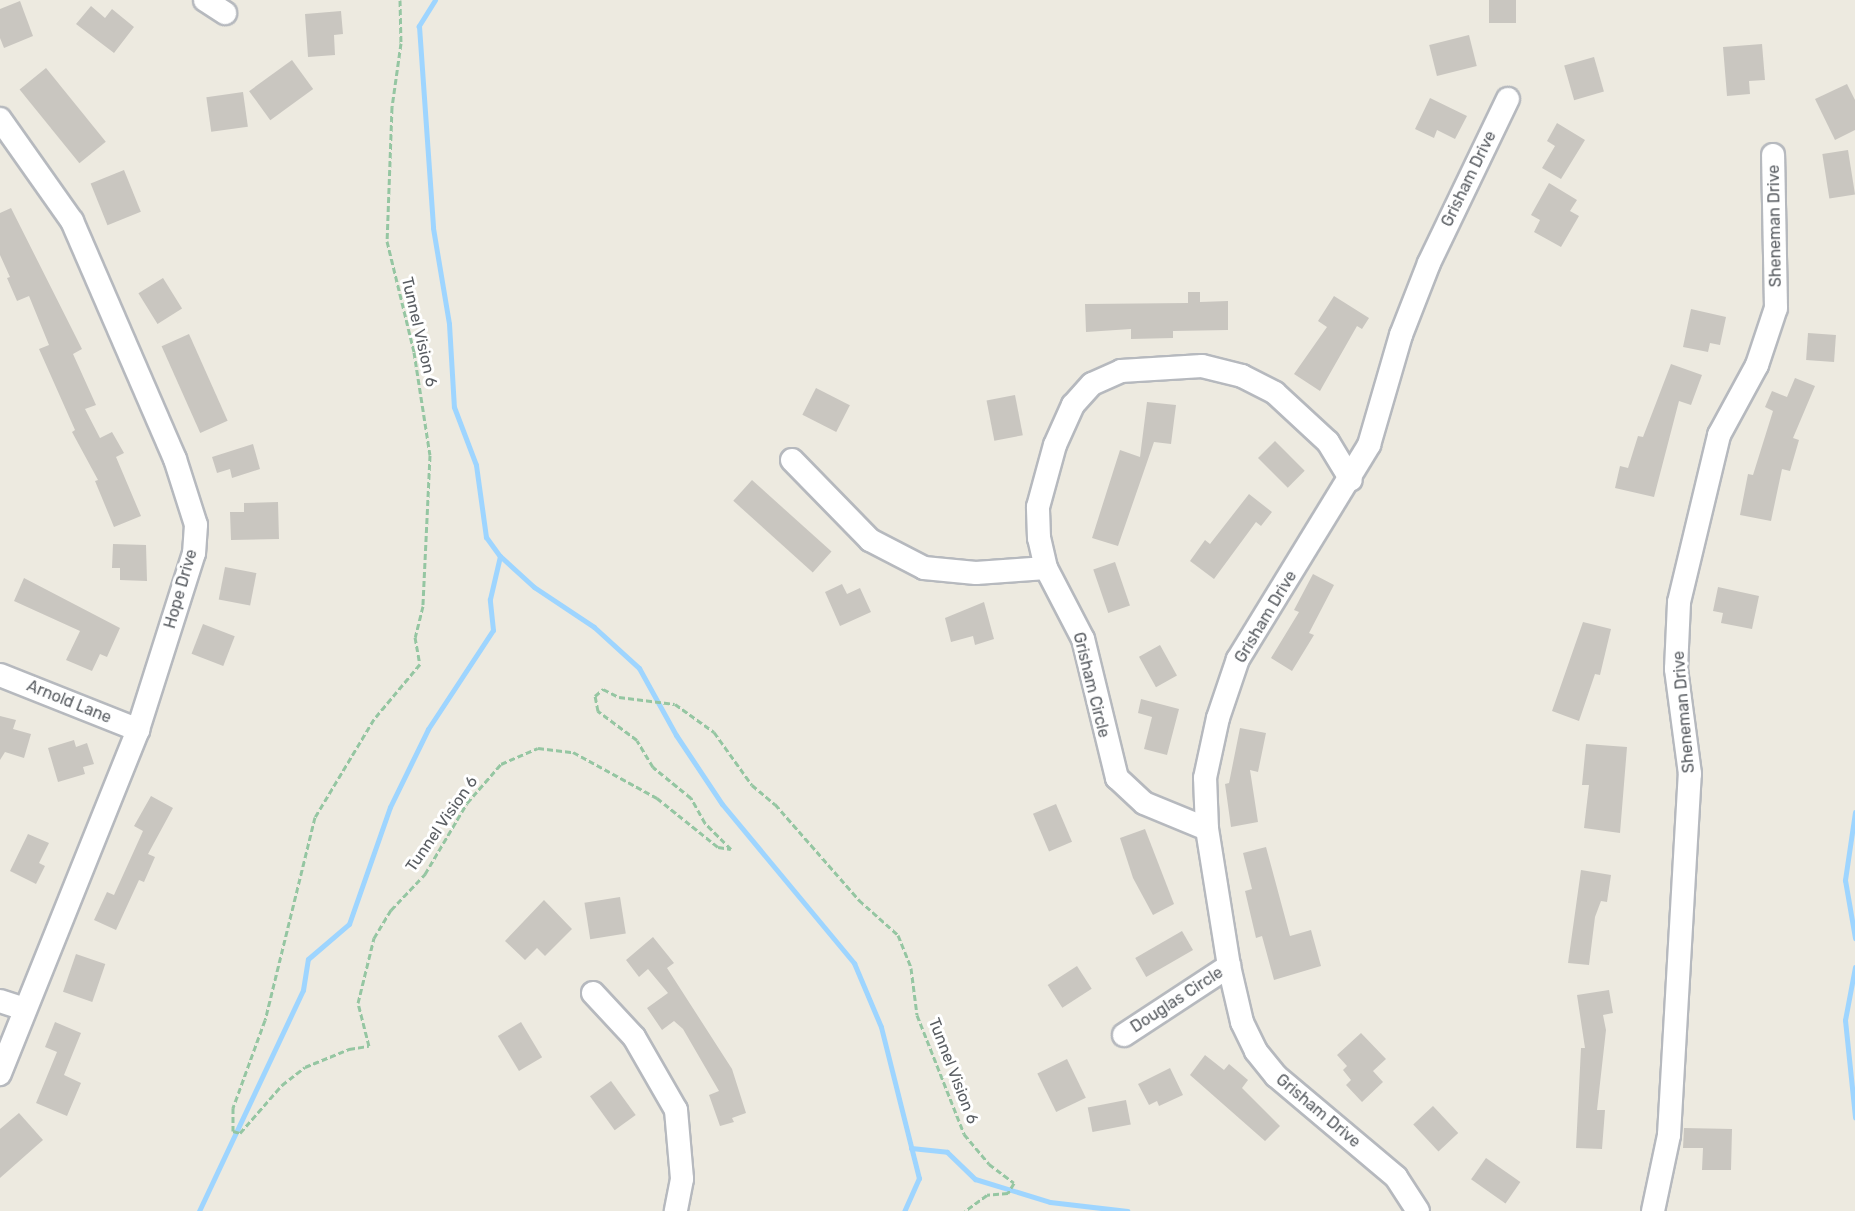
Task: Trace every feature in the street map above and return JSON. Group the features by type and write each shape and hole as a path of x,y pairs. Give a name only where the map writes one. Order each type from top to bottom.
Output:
{"street":[{"path":"205,0 225,13"},
{"name":"Grisham Drive","path":"1418,1211 1396,1177 1275,1076 1256,1051 1242,1022 1229,966 1207,829 1205,778 1210,747 1238,659 1351,480 1370,445 1401,335 1429,263 1508,99"},
{"name":"Hope Drive","path":"0,119 72,221 176,459 196,525 194,553 138,730 24,1009 0,1074"},
{"name":"Sheneman Drive","path":"1653,1211 1669,1135 1690,774 1676,669 1679,602 1719,435 1757,365 1776,308 1773,155"},
{"name":"Grisham Circle","path":"1207,829 1144,803 1117,778 1083,639 1046,568 1039,537 1038,507 1055,445 1073,405 1092,384 1121,371 1202,366 1242,376 1275,393 1303,416 1328,442 1351,480"},
{"path":"792,460 870,540 924,568 976,573 1046,568"},
{"name":"Arnold Lane","path":"0,675 138,730"},
{"name":"Douglas Circle","path":"1124,1035 1229,966"},
{"path":"593,993 634,1037 676,1110 682,1179 676,1211"},
{"path":"0,1001 24,1009"}],"path":[{"name":"Tunnel Vision 6","path":"400,0 401,43 392,107 387,241 414,352 430,455 423,606 415,637 420,664 374,719 315,817 265,1020 233,1108 233,1131 240,1133 282,1085 305,1067 348,1049 369,1046 358,1003 374,938 392,910 424,874 467,803 501,764 537,748 573,752 657,798 718,847 731,849 724,838 705,823 691,798 653,767 637,740 598,711 595,696 603,689 619,697 675,704 714,732 752,785 776,804 860,900 898,935 911,968 917,1015 964,1134 989,1164 1014,1183 1008,1193 987,1196 964,1211"}],"building":[{"path":"1489,0 1516,0 1516,23 1489,23"},
{"path":"20,1 33,36 4,48 0,38 0,9"},
{"path":"91,6 105,18 112,9 134,27 114,53 76,24"},
{"path":"341,11 343,34 334,35 335,55 308,57 305,14"},
{"path":"1469,35 1477,66 1437,76 1429,45"},
{"path":"1762,44 1765,80 1749,81 1750,94 1727,96 1723,47"},
{"path":"1594,57 1604,92 1574,100 1564,66"},
{"path":"292,60 313,89 270,120 249,91"},
{"path":"46,68 106,142 79,163 20,89"},
{"path":"1847,84 1855,100 1855,130 1835,140 1815,99"},
{"path":"243,92 248,127 211,132 206,97"},
{"path":"1430,98 1467,116 1455,139 1437,130 1434,138 1415,129"},
{"path":"1557,123 1585,140 1561,179 1542,168 1555,146 1547,141"},
{"path":"1848,150 1855,194 1829,199 1822,154"},
{"path":"124,170 141,212 107,225 91,183"},
{"path":"1549,183 1577,200 1570,211 1579,216 1561,247 1534,232 1540,220 1531,215"},
{"path":"11,208 82,349 73,354 96,405 85,409 100,438 112,432 124,453 116,457 141,516 114,527 95,481 98,480 72,432 75,430 39,349 49,345 29,296 17,301 7,278 10,277 0,255 0,213"},
{"path":"163,278 182,309 157,324 138,293"},
{"path":"1188,292 1200,292 1200,302 1228,301 1228,330 1173,331 1173,338 1131,339 1131,329 1086,332 1085,304 1188,303"},
{"path":"1334,296 1369,318 1362,329 1357,326 1320,391 1294,374 1327,327 1318,321"},
{"path":"1691,309 1726,317 1720,345 1710,343 1708,352 1683,347"},
{"path":"1808,333 1836,335 1834,362 1806,360"},
{"path":"189,334 228,421 200,433 162,346"},
{"path":"1671,364 1702,375 1691,405 1679,401 1654,497 1615,488 1620,466 1628,468 1638,436 1643,437"},
{"path":"1795,378 1815,386 1793,438 1799,440 1790,471 1782,469 1771,521 1740,515 1748,474 1753,475 1773,411 1765,407 1772,391 1787,397"},
{"path":"816,388 850,405 836,432 802,415"},
{"path":"1015,395 1023,435 994,441 987,401"},
{"path":"1147,402 1176,405 1171,444 1154,442 1118,546 1092,538 1120,450 1140,457"},
{"path":"1275,441 1305,471 1288,488 1258,458"},
{"path":"253,444 260,469 232,478 230,469 217,473 212,457"},
{"path":"752,480 832,552 813,572 733,501"},
{"path":"1249,494 1272,512 1261,526 1256,522 1214,579 1190,561 1205,540 1210,544"},
{"path":"278,502 279,539 231,540 230,512 244,512 244,503"},
{"path":"113,544 146,545 147,581 120,580 120,568 112,568"},
{"path":"1115,562 1130,605 1108,613 1093,569"},
{"path":"225,567 256,573 250,605 219,599"},
{"path":"1313,574 1334,585 1309,633 1314,635 1292,671 1271,658 1299,612 1294,610"},
{"path":"24,578 120,628 107,657 100,654 92,671 66,660 80,631 14,601"},
{"path":"842,584 847,594 860,588 871,612 840,626 825,592"},
{"path":"1718,587 1759,596 1752,629 1721,623 1723,613 1713,611"},
{"path":"984,602 994,639 975,645 973,636 951,642 945,618"},
{"path":"1583,622 1611,629 1600,675 1595,674 1579,721 1552,711"},
{"path":"203,624 235,636 223,666 192,654"},
{"path":"1160,645 1177,676 1156,687 1139,657"},
{"path":"1141,699 1179,709 1167,755 1144,749 1152,717 1138,713"},
{"path":"0,716 16,720 13,729 31,734 24,758 5,752 0,760"},
{"path":"1240,728 1266,733 1258,772 1250,770 1258,822 1231,827 1225,784 1229,783"},
{"path":"74,740 76,747 87,743 94,764 83,767 85,774 58,782 48,748"},
{"path":"1586,744 1627,747 1620,833 1584,828 1589,785 1582,785"},
{"path":"151,796 173,808 148,854 155,857 144,882 139,880 116,930 94,920 107,892 114,895 143,831 134,826"},
{"path":"1056,804 1072,842 1049,852 1033,814"},
{"path":"1145,829 1174,904 1153,915 1133,878 1120,838"},
{"path":"28,834 49,843 39,863 45,866 36,884 10,871"},
{"path":"1266,847 1290,936 1311,930 1321,966 1274,980 1262,936 1256,938 1245,891 1252,889 1243,853"},
{"path":"1581,870 1611,875 1607,902 1601,901 1595,917 1589,965 1568,963"},
{"path":"620,897 626,934 590,939 584,903"},
{"path":"544,900 572,929 545,956 537,948 525,960 505,941"},
{"path":"1182,931 1193,950 1146,977 1135,958"},
{"path":"653,937 674,963 667,968 732,1069 746,1113 732,1118 734,1122 720,1126 709,1095 719,1091 683,1029 674,1021 662,1030 647,1008 668,993 648,969 639,977 626,960"},
{"path":"76,954 105,964 92,1002 63,992"},
{"path":"1077,966 1092,989 1062,1008 1048,985"},
{"path":"1609,990 1613,1013 1603,1015 1606,1030 1597,1110 1605,1110 1602,1149 1576,1148 1581,1048 1585,1048 1577,995"},
{"path":"55,1022 81,1033 64,1075 81,1083 67,1116 36,1103 57,1052 45,1047"},
{"path":"521,1022 542,1057 519,1071 498,1036"},
{"path":"1361,1033 1386,1059 1373,1071 1383,1082 1362,1102 1346,1085 1351,1080 1343,1070 1347,1066 1337,1055"},
{"path":"1205,1055 1224,1070 1229,1064 1248,1080 1242,1088 1280,1126 1265,1141 1190,1075"},
{"path":"1067,1059 1086,1098 1056,1112 1037,1073"},
{"path":"1170,1068 1183,1095 1159,1106 1157,1101 1149,1105 1138,1084"},
{"path":"611,1081 636,1115 615,1130 590,1096"},
{"path":"1126,1100 1131,1125 1092,1132 1088,1107"},
{"path":"1433,1106 1458,1133 1438,1151 1413,1124"},
{"path":"19,1113 43,1140 0,1178 0,1129"},
{"path":"1684,1128 1732,1129 1731,1170 1702,1170 1703,1148 1683,1148"},
{"path":"1486,1158 1520,1182 1505,1203 1471,1179"}],"waterway":[{"path":"435,0 419,26 433,228 449,324 454,407 476,465 486,537 500,556 534,587 594,627 639,668 676,735 722,804 854,963 881,1027 919,1178 904,1211"},
{"path":"199,1211 303,990 308,959 349,924 390,807 428,729 493,630 490,599 500,556"},
{"path":"1855,812 1845,880 1855,938"},
{"path":"1855,967 1845,1020 1855,1117"},
{"path":"911,1148 947,1152 975,1179 1050,1202 1127,1211"}]}
